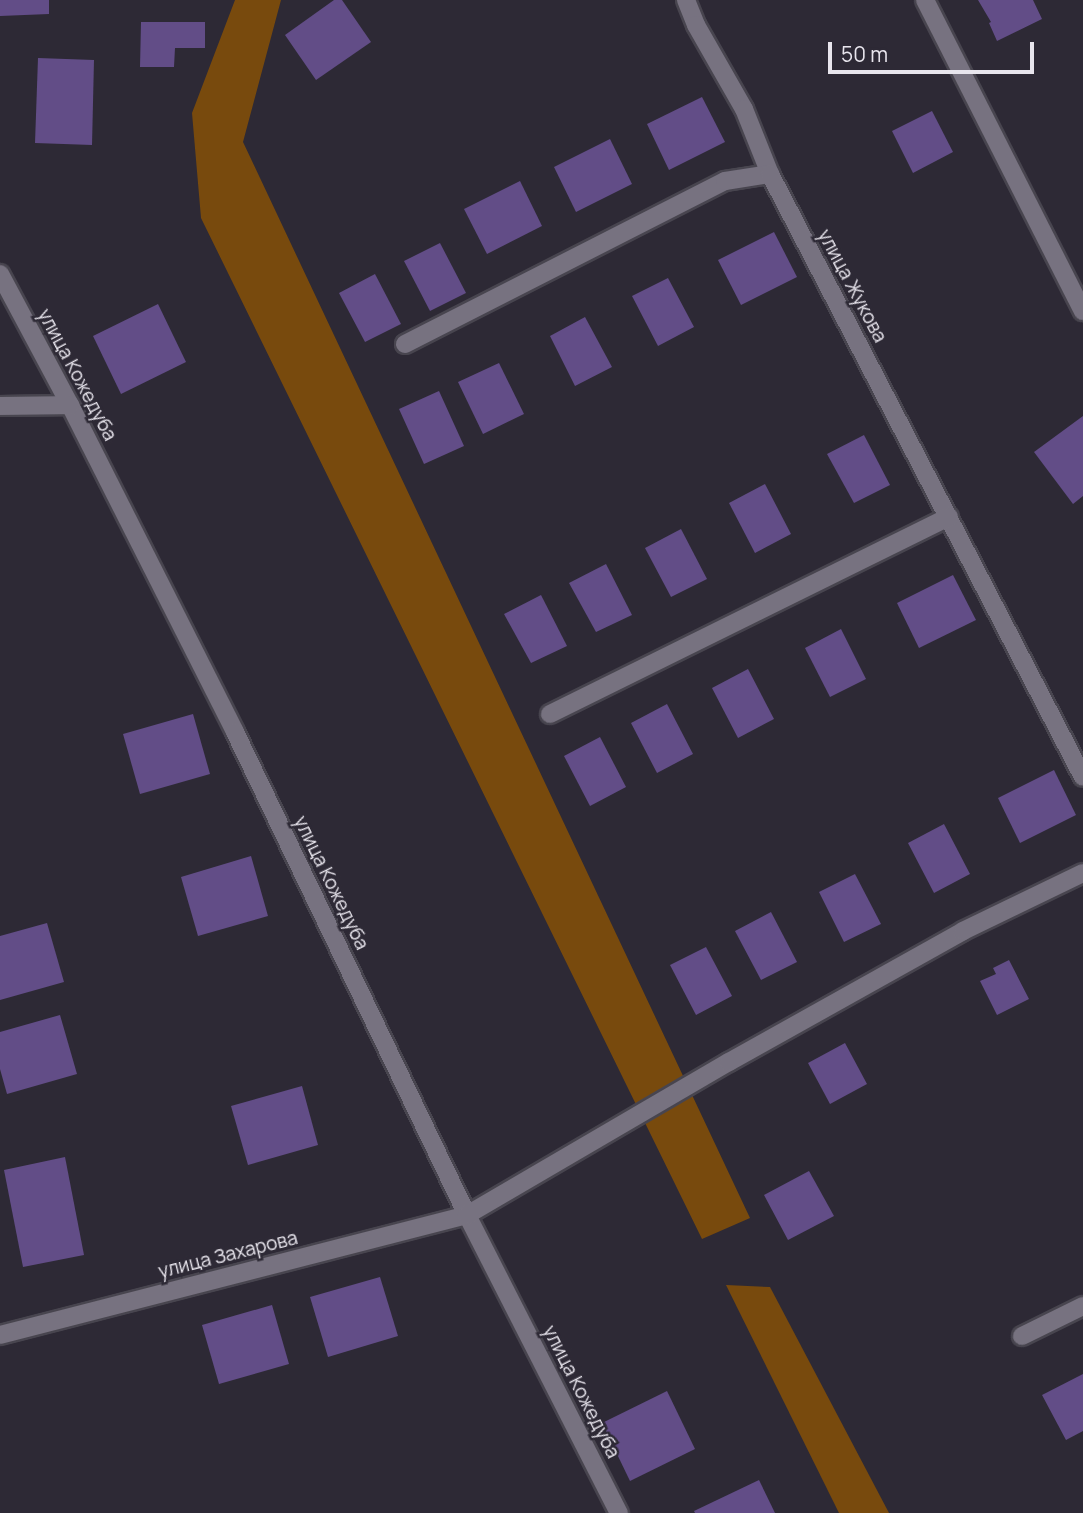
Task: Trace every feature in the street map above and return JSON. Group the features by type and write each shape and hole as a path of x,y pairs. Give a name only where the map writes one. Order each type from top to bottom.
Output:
{"street":[{"name":"улица Жукова","path":"686,0 696,25 744,108 770,174 1083,777"},
{"path":"925,0 1083,311"},
{"path":"405,344 725,181 770,174"},
{"name":"улица Кожедуба","path":"0,274 71,405 235,732 467,1215 619,1513"},
{"path":"0,406 71,405"},
{"path":"550,714 949,517"},
{"name":"улица Захарова","path":"0,1335 467,1215 729,1062 963,931 1083,873"},
{"path":"1022,1336 1083,1306"}],"shaded area":[{"path":"235,0 281,0 243,142 750,1218 702,1239 201,218 192,113"},
{"path":"726,1285 770,1287 889,1513 839,1513"}],"building":[{"path":"0,0 49,0 49,14 0,16"},
{"path":"334,0 342,0 371,42 316,80 285,35"},
{"path":"978,0 1033,0 1042,19 997,41 989,23 991,22"},
{"path":"141,22 205,22 205,48 175,48 174,67 140,67"},
{"path":"38,58 94,60 92,145 35,143"},
{"path":"702,97 725,142 669,170 647,124"},
{"path":"932,111 953,152 913,173 892,131"},
{"path":"610,139 632,184 576,212 554,167"},
{"path":"520,181 542,226 487,254 464,209"},
{"path":"774,232 797,277 741,305 718,260"},
{"path":"440,243 466,293 430,311 404,261"},
{"path":"375,274 401,324 365,342 339,293"},
{"path":"668,278 694,327 658,346 632,296"},
{"path":"158,304 186,362 121,394 93,336"},
{"path":"585,317 612,367 575,386 550,336"},
{"path":"499,363 524,414 483,434 458,382"},
{"path":"439,391 464,446 424,464 399,409"},
{"path":"1083,416 1083,496 1073,504 1034,452"},
{"path":"864,435 890,485 854,503 827,454"},
{"path":"765,484 791,534 755,553 729,503"},
{"path":"681,529 707,579 671,597 645,548"},
{"path":"606,564 632,615 596,632 569,583"},
{"path":"953,575 976,620 919,648 897,603"},
{"path":"541,595 567,646 531,663 504,614"},
{"path":"841,629 866,679 830,697 805,648"},
{"path":"748,669 774,719 738,738 712,688"},
{"path":"667,704 693,754 657,773 631,723"},
{"path":"193,714 210,774 140,794 123,734"},
{"path":"600,737 626,787 590,806 564,756"},
{"path":"1054,770 1076,815 1020,843 998,798"},
{"path":"944,824 970,874 934,893 908,843"},
{"path":"251,856 268,916 198,936 181,877"},
{"path":"855,874 881,924 844,942 819,892"},
{"path":"771,912 797,962 761,980 735,931"},
{"path":"47,923 64,982 0,1000 0,936"},
{"path":"706,947 732,996 696,1015 670,965"},
{"path":"1009,960 1029,999 997,1015 980,981 996,974 993,968"},
{"path":"60,1015 77,1074 7,1094 0,1069 0,1032"},
{"path":"845,1043 867,1084 830,1104 808,1063"},
{"path":"302,1086 318,1145 248,1165 231,1106"},
{"path":"65,1157 84,1255 23,1267 4,1170"},
{"path":"809,1171 834,1216 788,1240 764,1195"},
{"path":"380,1277 398,1336 328,1357 310,1297"},
{"path":"272,1305 289,1364 219,1384 202,1325"},
{"path":"1083,1374 1083,1431 1066,1440 1042,1395"},
{"path":"667,1391 695,1449 630,1481 602,1423"},
{"path":"759,1480 775,1513 694,1511"}]}
